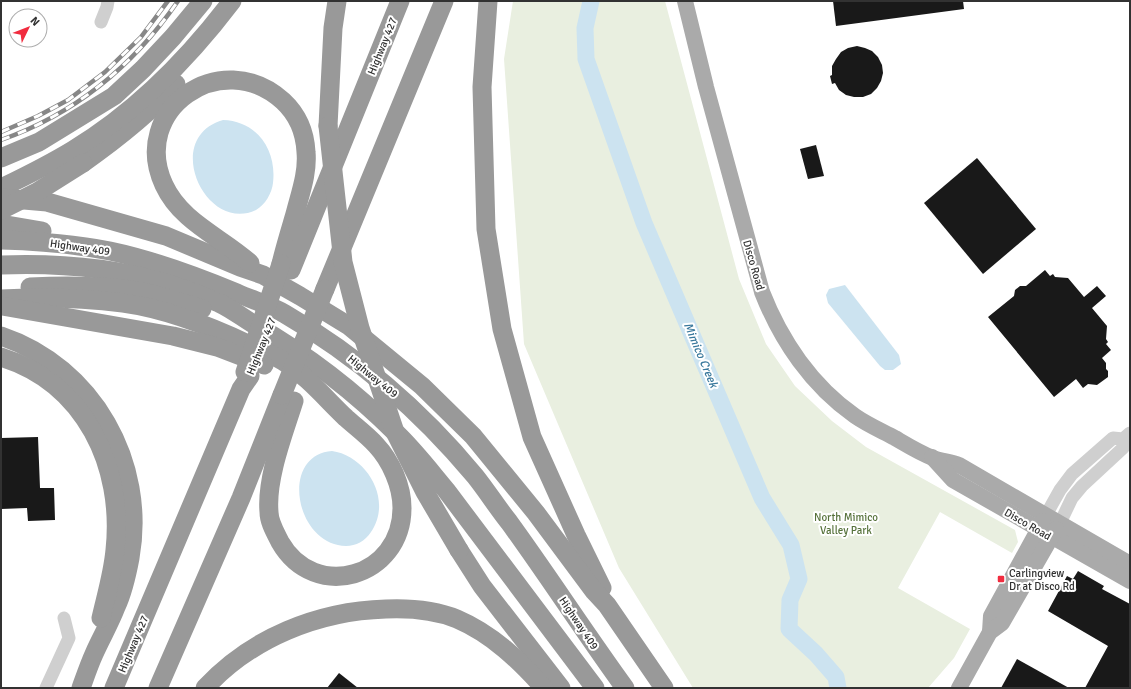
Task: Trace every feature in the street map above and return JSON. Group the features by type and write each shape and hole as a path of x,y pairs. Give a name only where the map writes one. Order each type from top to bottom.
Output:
{"highway":[{"path":"1,158 39,142 114,96 143,69 173,37 203,1"},
{"path":"1,188 74,149 99,133 135,106 155,88 214,24 232,1"},
{"path":"1,210 37,192 83,163 123,135 164,98 204,53 242,1"},
{"path":"337,1 332,28 328,126 343,262 360,328 396,432 425,492 482,586 561,688"},
{"name":"Highway 427","path":"114,688 245,379 286,267 400,1"},
{"path":"1,292 31,293 123,303 174,315 206,325 283,361 311,383 328,401 377,446 393,471 401,497 402,517 400,528 387,553 367,568 355,574 340,576 320,574 296,561 282,545 273,529 269,513 270,487 288,398 314,316 444,1"},
{"path":"488,1 482,87 486,229 502,329 532,436 576,535 601,585 607,605"},
{"path":"263,275 240,254 208,233 174,204 160,176 157,165 156,148 163,123 174,106 182,98 208,82 216,80 235,80 244,81 263,87 277,96 289,107 298,119 303,132 307,153 302,190 286,267"},
{"path":"1,198 47,202 166,236 263,275 348,326 422,386 473,436 536,513 594,591 607,605 664,688"},
{"path":"1,224 73,236 109,244 146,261"},
{"name":"Highway 409","path":"1,240 73,245 111,251 201,278 283,313 334,345 371,372 443,439 476,478 537,561 625,688"},
{"name":"Highway 409","path":"1,265 48,264 91,268 122,272 167,283 220,304 284,342 320,367 353,393 397,433 418,456 446,490 595,688"},
{"path":"1,299 56,286 87,286 142,292 202,309 284,342"},
{"path":"1,306 129,328 195,341 217,347 268,366 328,401"},
{"path":"1,336 27,347 41,355 65,373 80,388 93,402 108,425 126,468 131,494 133,519 130,558 116,607 93,655 81,688"},
{"path":"1,357 37,373 61,391 72,402 93,431 110,472 116,502 115,549 93,655"},
{"path":"158,688 241,498 288,398"},
{"path":"205,688 222,671 247,652 269,639 313,620 343,613 375,609 405,609 443,614 458,620 496,641 519,661 544,688"}],"main road":[{"name":"Disco Road","path":"685,1 706,87 762,292 770,312 784,339 804,366 835,400 876,429 932,458 960,465 1130,564"},
{"name":"Disco Road","path":"932,458 953,480 1045,534 1130,581"},
{"path":"959,688 990,632 1002,623 1053,519"}],"street":[{"path":"101,22 108,1"},
{"path":"1053,519 1082,486 1123,448 1126,436"},
{"path":"46,688 69,638 64,618"}],"green space":[{"name":"North Mimico Valley Park","path":"513,1 665,1 739,279 766,344 795,386 832,421 866,447 1015,530 1018,542 1012,553 940,512 898,588 970,629 954,658 928,688 693,688 619,568 524,344 504,59","holes":["583,55 709,362 717,386 706,380"]}],"water":[{"path":"223,120 246,126 255,132 268,149 272,159 273,183 270,195 256,210 238,214 221,209 207,197 198,181 193,163 195,145 205,130"},
{"path":"845,285 899,355 901,364 893,370 885,370 880,366 828,303 826,295 829,289"},
{"path":"332,451 345,455 356,461 366,470 373,481 378,494 379,507 377,520 369,535 357,544 353,545 346,546 329,542 315,531 305,517 300,500 300,483 305,467 315,456"}],"building":[{"path":"833,1 963,1 964,9 836,26"},
{"path":"857,46 872,51 878,57 882,65 883,73 877,88 871,94 863,97 846,95 839,90 835,83 832,84 830,76 832,75 832,66 841,52 848,48"},
{"path":"816,145 824,176 808,179 800,149"},
{"path":"977,158 1036,229 983,274 924,203"},
{"path":"1045,270 1050,276 1053,274 1055,277 1068,278 1084,297 1097,286 1106,296 1092,308 1107,326 1106,339 1108,342 1106,344 1111,350 1102,358 1106,363 1108,377 1097,385 1088,384 1083,388 1076,379 1054,397 988,317 1014,296 1015,290 1020,286 1026,286"},
{"path":"38,437 40,488 54,488 55,520 28,521 27,508 1,509 1,438"},
{"path":"1078,571 1104,586 1102,589 1130,604 1130,688 1085,688 1108,646 1048,611 1067,576 1073,579"},
{"path":"1017,659 1069,688 1001,688"},
{"path":"339,673 358,688 327,688"}],"waterway":[{"name":"Mimico Creek","path":"591,1 585,28 586,59 644,223 762,498 791,545 799,579 790,600 789,629 816,654 836,677 838,688"}],"railway":[{"path":"1,132 38,116 68,100 105,72 141,37 168,1"},
{"path":"1,140 54,116 101,85 142,46 178,1"}],"place":[{"name":"Carlingview Dr at Disco Rd","path":"1001,579"}]}
